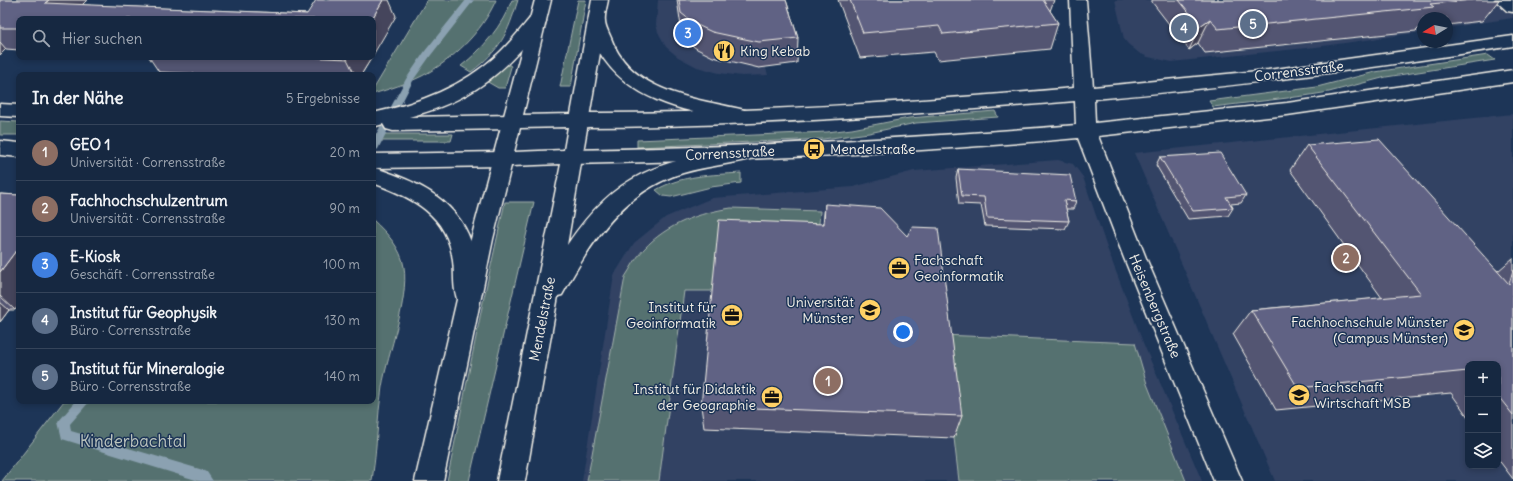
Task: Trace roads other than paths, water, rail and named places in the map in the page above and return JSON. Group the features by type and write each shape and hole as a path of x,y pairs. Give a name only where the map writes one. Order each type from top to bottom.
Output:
{"street":[{"path":"429,481 467,301 543,0"},
{"name":"Mendelstraße","path":"511,481 545,305 600,0"},
{"path":"1078,0 1086,130"},
{"path":"1503,0 1513,8"},
{"name":"Corrensstraße","path":"409,118 450,97 483,77 500,63 537,21"},
{"path":"597,22 605,46 611,58 636,82 661,95 676,100 746,117"},
{"name":"Corrensstraße","path":"376,121 409,118 511,122 746,117 887,109 1188,85 1320,69 1513,41"},
{"name":"Corrensstraße","path":"378,168 502,159 689,155 966,140 1086,130 1294,108 1513,76"},
{"path":"0,110 16,111"},
{"name":"Heisenbergstraße","path":"1086,130 1090,144 1135,258 1228,481"},
{"path":"0,148 16,150"},
{"path":"545,305 588,230 607,208 628,192 650,178 673,169 750,152"},
{"path":"378,168 402,185 430,201 454,225 464,258 467,301"}],"waterway":[{"path":"376,143 410,79 428,53 470,0"},
{"path":"81,404 64,422 66,435 203,476 207,481"}],"place":[{"name":"Institut für Mineralogie","path":"1253,24"},
{"name":"Institut für Geophysik","path":"1184,28"},
{"name":"E-Kiosk","path":"688,33"},
{"name":"King Kebab","path":"724,51"},
{"name":"Mendelstraße","path":"814,149"},
{"name":"Fachhochschulzentrum","path":"1346,258"},
{"name":"Fachschaft Geoinformatik","path":"899,268"},
{"name":"Universität Münster","path":"870,310"},
{"name":"Institut für Geoinformatik","path":"732,315"},
{"name":"Fachhochschule Münster (Campus Münster)","path":"1464,330"},
{"name":"GEO 1","path":"828,381"},
{"name":"Fachschaft Wirtschaft MSB","path":"1299,395"},
{"name":"Institut für Didaktik der Geographie","path":"772,397"}],"park label":[{"name":"Kinderbachtal","path":"133,441"}]}
